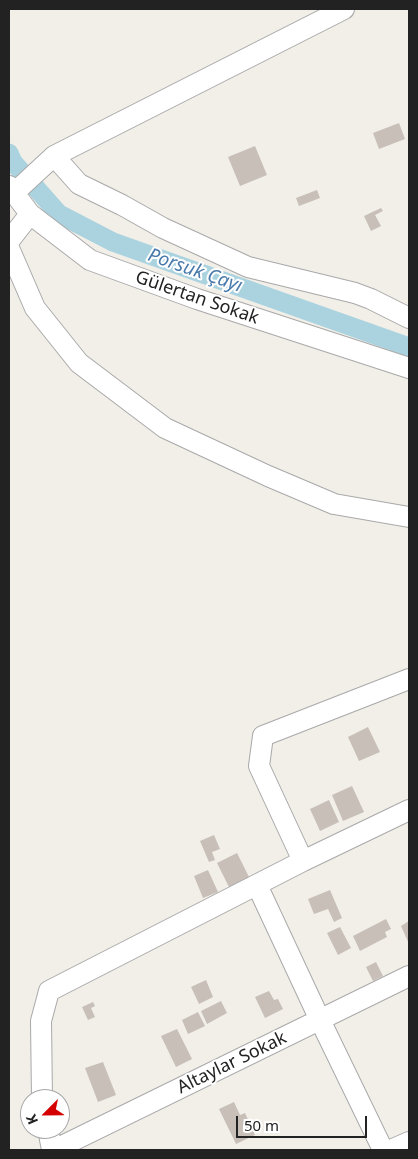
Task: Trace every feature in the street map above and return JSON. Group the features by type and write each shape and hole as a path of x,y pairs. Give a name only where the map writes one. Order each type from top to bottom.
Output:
{"street":[{"path":"13,189 54,156 344,9"},
{"path":"54,156 79,184 163,228 248,267 355,293 409,318"},
{"name":"Gülertan Sokak","path":"13,189 30,214 90,260 196,299 409,368"},
{"path":"9,241 30,214"},
{"path":"9,248 35,308 79,363 165,428 268,476 334,504 409,517"},
{"path":"303,861 259,766 263,736 409,679"},
{"path":"42,1089 41,1021 49,991 303,861 409,810"},
{"path":"257,885 383,1150"},
{"name":"Altaylar Sokak","path":"53,1150 409,976"},
{"path":"392,1150 409,1142"}],"building":[{"path":"399,123 405,139 379,149 373,133"},
{"path":"255,146 267,175 240,186 228,157"},
{"path":"317,190 320,198 299,206 296,198"},
{"path":"381,208 383,211 375,215 381,226 371,231 364,216"},
{"path":"368,727 380,752 359,761 348,737"},
{"path":"352,786 364,812 343,821 332,795"},
{"path":"329,800 339,822 320,831 310,809"},
{"path":"214,835 220,849 212,852 215,860 209,862 200,841"},
{"path":"237,853 249,877 229,887 217,863"},
{"path":"208,870 218,892 203,898 194,876"},
{"path":"330,890 342,918 334,922 328,909 314,914 308,899"},
{"path":"386,919 391,929 385,932 387,937 360,951 353,936"},
{"path":"409,921 409,944 401,926"},
{"path":"340,927 351,948 338,955 327,933"},
{"path":"376,962 383,976 373,981 366,967"},
{"path":"206,980 213,997 199,1004 191,987"},
{"path":"269,991 274,1000 278,999 283,1009 265,1018 255,997"},
{"path":"221,1001 227,1013 207,1024 201,1011"},
{"path":"93,1002 95,1006 91,1008 95,1017 88,1020 82,1007"},
{"path":"198,1012 205,1026 188,1034 182,1020"},
{"path":"177,1029 192,1059 176,1067 161,1036"},
{"path":"103,1062 116,1095 98,1102 85,1068"},
{"path":"234,1102 240,1115 245,1113 255,1135 236,1144 219,1109"}],"waterway":[{"name":"Porsuk Çayı","path":"9,153 13,162 59,214 113,242 409,347"}]}
